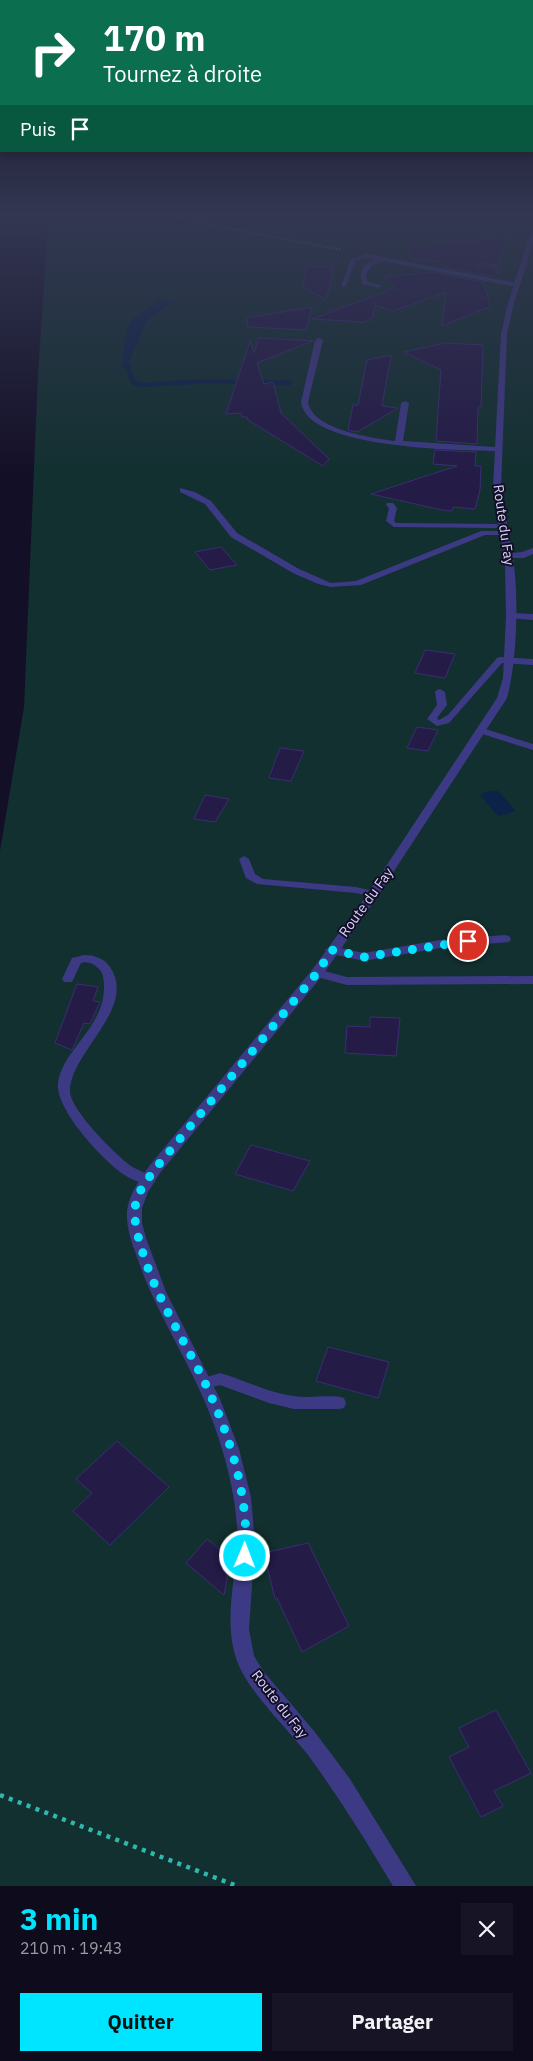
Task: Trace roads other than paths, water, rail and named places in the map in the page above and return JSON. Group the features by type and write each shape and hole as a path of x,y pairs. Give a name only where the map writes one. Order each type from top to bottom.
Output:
{"street":[{"name":"Route du Fay","path":"405,1886 362,1816 321,1757 258,1680 245,1657 240,1631 240,1603 246,1540 241,1491 221,1420 205,1383 172,1323 147,1268 136,1230 135,1209 140,1191 147,1180 317,973 373,894 502,698 508,678 510,660 511,616 508,556 497,487 498,449 504,334 513,301"},
{"path":"319,340 304,401 310,415 328,428 345,434 399,443 498,449"},
{"path":"399,443 405,403"},
{"path":"508,556 524,555 533,551"}],"lane":[{"path":"184,490 205,500 234,535 311,578 330,585 358,584 484,533 503,530"},
{"path":"390,505 392,508 390,521 394,525 503,530"},
{"path":"511,616 533,617"},
{"path":"440,692 442,705 432,719 437,723 446,721 451,717 500,660 533,662"},
{"path":"482,731 533,747"},
{"path":"244,859 250,876 260,882 356,890 373,894"},
{"path":"332,950 364,957 440,944 505,940"},
{"path":"68,979 76,961 83,958 91,959 104,967 109,975 111,988 100,1025 70,1067 63,1092 66,1103 115,1159 127,1170 147,1180"},
{"path":"317,973 347,981 533,980"},
{"path":"205,1383 220,1379 272,1399 292,1404 339,1403"}],"water":[{"path":"158,301 172,302 147,321 129,361 132,367 122,368 125,337 130,321"},
{"path":"488,791 498,791 516,811 498,816 480,795"}],"waterway":[{"path":"127,367 134,383 142,385 208,381 290,383"}]}
